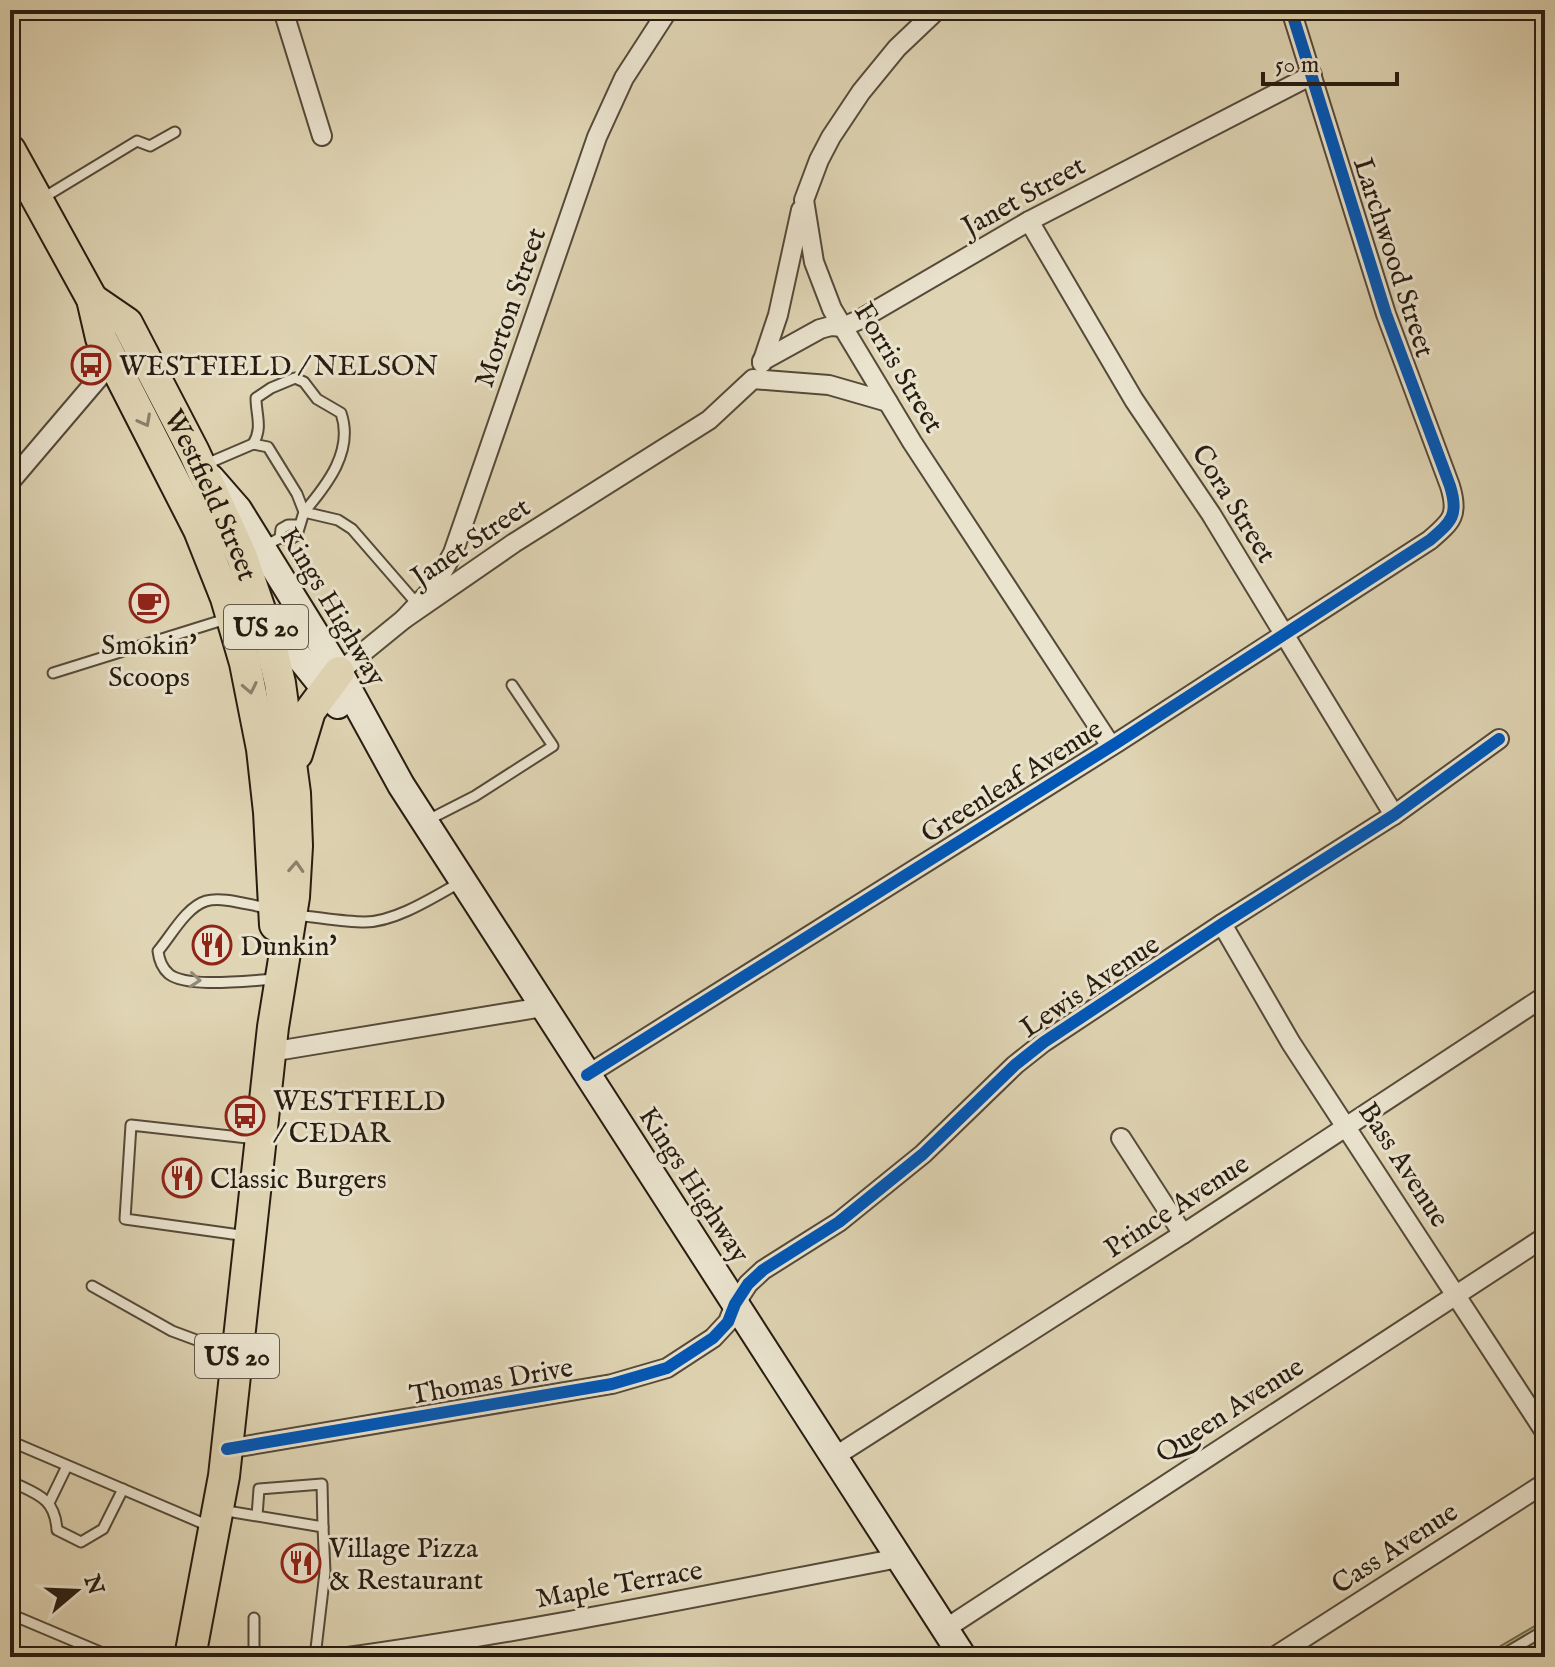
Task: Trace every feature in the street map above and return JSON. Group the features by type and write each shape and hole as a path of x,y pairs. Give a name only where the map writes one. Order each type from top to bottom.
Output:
{"main road":[{"name":"Westfield Street","path":"10,150 92,299 101,338 280,683 293,780 297,846 283,912 278,986 227,1449 190,1657"},
{"name":"Westfield Street","path":"92,299 127,323 201,466 261,548 246,613 245,663 262,749 283,912"},
{"name":"Kings Highway","path":"261,548 332,680 963,1657"},
{"name":"Kings Highway","path":"246,613 332,680"},
{"path":"293,780 310,711 332,680"}],"street":[{"path":"283,10 322,136"},
{"name":"Morton Street","path":"419,606 453,553 600,129 624,78 668,10"},
{"name":"Forris Street","path":"937,10 897,48 845,114 819,160 804,200 814,262 824,293 888,402 1111,746"},
{"name":"Larchwood Street","path":"1291,10 1386,314 1455,500 1453,516"},
{"name":"Janet Street","path":"762,361 820,329 843,327 861,319 1029,221 1312,75"},
{"name":"Janet Street","path":"332,680 419,606 709,420 753,379 778,315 804,200"},
{"name":"Cora Street","path":"1029,221 1134,400 1211,514 1394,815"},
{"path":"10,482 113,361"},
{"path":"753,379 829,385 888,402"},
{"name":"Greenleaf Avenue","path":"587,1075 1284,636 1430,540 1453,516"},
{"name":"Lewis Avenue","path":"735,1304 748,1284 763,1270 839,1222 923,1154 1015,1065 1065,1026 1394,815 1499,739"},
{"name":"Bass Avenue","path":"1222,924 1291,1043 1545,1432"},
{"name":"Prince Avenue","path":"834,1457 1183,1234 1545,996"},
{"path":"270,1052 543,1007"},
{"path":"1121,1138 1183,1234"},
{"name":"Queen Avenue","path":"945,1629 1545,1237"},
{"name":"Thomas Drive","path":"227,1449 581,1389 652,1374 678,1362 713,1338 728,1322 735,1304"},
{"name":"Cass Avenue","path":"1274,1657 1545,1483"},
{"name":"Maple Terrace","path":"348,1657 648,1607 899,1558"}],"lane":[{"path":"38,201 137,141 150,146 175,132"},
{"path":"201,466 253,444 259,435 260,425 256,398 295,378 304,382 317,399 341,413 345,426 343,444 334,474 304,512 297,535 261,548"},
{"path":"253,444 268,447 297,494 304,512"},
{"path":"304,512 338,520 352,529 419,606"},
{"path":"53,673 246,613"},
{"path":"424,822 475,796 553,746 512,685"},
{"path":"278,986 177,978 167,973 158,951 191,910 205,902 217,901 368,922 425,902 462,881"},
{"path":"250,1236 125,1219 131,1125 261,1139"},
{"path":"92,1286 172,1331 237,1356"},
{"path":"10,1441 123,1489 216,1518 257,1516 323,1527"},
{"path":"50,1501 67,1466"},
{"path":"10,1481 50,1501 57,1530 81,1542 103,1529 123,1489"},
{"path":"257,1516 259,1489 322,1484 325,1572 315,1657"},
{"path":"10,1614 112,1657"},
{"path":"254,1618 254,1657"},
{"path":"1502,1656 1545,1630"}],"green space":[{"path":"1545,1620 1545,1657 1482,1657"}],"cycle path":[{"path":"587,1075 1118,742 1430,540 1452,517 1454,504 1450,486 1386,314 1291,10"},
{"path":"227,1449 612,1384 667,1368 713,1338 728,1322 748,1284 763,1270 839,1222 923,1154 1015,1065 1044,1042 1394,815 1499,739"}],"place":[{"name":"WESTFIELD / NELSON","path":"91,365"},
{"name":"Smokin' Scoops","path":"149,603"},
{"name":"Dunkin'","path":"212,945"},
{"name":"WESTFIELD / CEDAR","path":"245,1116"},
{"name":"Classic Burgers","path":"182,1178"},
{"name":"Village Pizza & Restaurant","path":"301,1563"}]}
